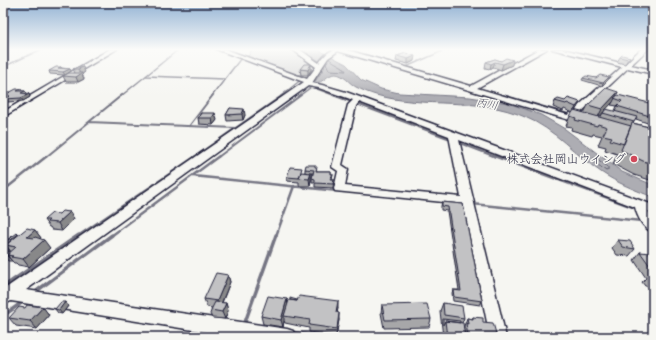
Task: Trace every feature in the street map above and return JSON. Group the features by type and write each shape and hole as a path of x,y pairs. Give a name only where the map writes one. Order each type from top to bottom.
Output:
{"street":[{"path":"3,115 87,65"},
{"path":"261,65 647,215"},
{"path":"390,65 572,116 592,124"},
{"path":"473,88 515,65"},
{"path":"623,65 653,72"},
{"path":"6,296 308,83 319,66"},
{"path":"572,116 628,66"},
{"path":"355,102 336,168 343,169 339,189 467,203"},
{"path":"454,139 498,337"},
{"path":"6,296 28,297 240,332 288,337"}],"shaded area":[{"path":"268,65 314,65 315,68 306,80 312,69 303,69 300,75 304,75 298,76"}],"water":[{"name":"丙川","path":"318,65 347,65 361,80 381,89 399,93 470,97 508,103 541,115 565,129 622,172 653,185 653,197 626,186 607,176 546,128 525,117 489,107 413,101 376,95 356,87 342,76 336,74 330,75 321,82 314,83 325,67"}],"building":[{"path":"303,65 311,65 308,70 300,69"},
{"path":"56,67 70,69 63,72 49,71"},
{"path":"69,73 82,73 76,77 63,76"},
{"path":"600,75 609,77 603,83 583,78 586,76 596,78"},
{"path":"606,88 618,92 602,109 588,105"},
{"path":"16,89 21,89 17,91 25,91 21,93 29,94 21,98 5,99 10,96 3,96"},
{"path":"618,95 653,104 653,117 617,106 622,101 614,98"},
{"path":"568,98 580,102 576,107 567,103 555,101 558,99 565,101"},
{"path":"230,108 244,109 242,114 226,115"},
{"path":"606,109 637,117 634,122 603,113"},
{"path":"574,110 631,126 624,144 610,140 612,137 603,135 607,127 575,120 576,118 570,116"},
{"path":"201,113 215,113 212,118 198,118"},
{"path":"632,123 653,128 653,164 643,161 621,150"},
{"path":"306,165 315,165 315,167 317,167 316,171 331,171 331,174 333,174 330,179 334,179 333,184 315,183 315,179 312,178 314,170 305,169"},
{"path":"290,167 302,168 299,178 287,177"},
{"path":"301,172 311,173 309,179 299,178"},
{"path":"442,202 463,204 482,301 454,297 453,290 461,291 448,207 442,206"},
{"path":"62,211 70,212 58,223 47,222 49,220 44,220 52,213 59,214"},
{"path":"27,228 35,230 27,237 35,237 44,240 23,259 7,255 16,247 6,245"},
{"path":"17,233 18,234 3,245 3,244"},
{"path":"618,240 630,241 635,249 623,247"},
{"path":"5,250 9,251 5,254 3,252"},
{"path":"640,252 651,253 653,256 653,270"},
{"path":"216,273 228,275 217,301 204,299"},
{"path":"268,296 287,299 281,320 261,316"},
{"path":"299,296 338,301 336,312 339,313 337,329 309,325 310,320 284,316 289,300 297,301"},
{"path":"290,298 297,300 297,301 290,300"},
{"path":"61,302 65,302 59,310 55,309"},
{"path":"215,302 226,303 222,312 211,310"},
{"path":"443,303 462,306 464,318 444,315"},
{"path":"427,304 431,319 385,320 382,305"},
{"path":"27,305 43,307 30,321 9,318 19,307 25,308"},
{"path":"473,317 483,318 483,322 493,323 497,337 468,337 466,323 468,324 467,318 473,319"},
{"path":"443,319 460,321 460,323 445,321 443,325"},
{"path":"445,321 463,323 465,337 447,337"},
{"path":"532,334 546,336 548,337 533,337"},
{"path":"619,335 627,336 628,337 620,337"}],"waterway":[{"path":"3,67 8,65"},
{"path":"121,96 159,65"},
{"path":"225,79 236,65"},
{"path":"399,65 406,67"},
{"path":"406,67 411,65"},
{"path":"483,85 519,65"},
{"name":"丙川","path":"406,67 506,96"},
{"path":"146,76 225,79"},
{"path":"281,96 303,78"},
{"path":"212,96 225,79"},
{"path":"299,96 314,85"},
{"path":"312,87 336,96"},
{"path":"38,96 49,89"},
{"path":"26,103 39,95"},
{"path":"46,157 122,95"},
{"path":"190,125 213,95"},
{"path":"236,128 283,95"},
{"path":"218,157 301,95"},
{"path":"333,95 453,140"},
{"path":"503,95 572,115"},
{"path":"89,122 236,128"},
{"path":"194,157 236,128"},
{"path":"457,142 496,157"},
{"path":"3,191 47,156"},
{"path":"78,236 196,156"},
{"path":"111,236 219,156"},
{"path":"494,156 638,209"},
{"path":"193,176 294,186"},
{"path":"276,236 294,186"},
{"path":"294,186 338,191"},
{"path":"472,204 642,221"},
{"path":"646,212 653,215"},
{"path":"3,287 79,235"},
{"path":"34,293 112,235"},
{"path":"244,325 276,235"},
{"path":"3,316 24,301"},
{"path":"291,332 324,337"}],"place":[{"name":"株式会社岡山ウイング","path":"634,159"}]}
